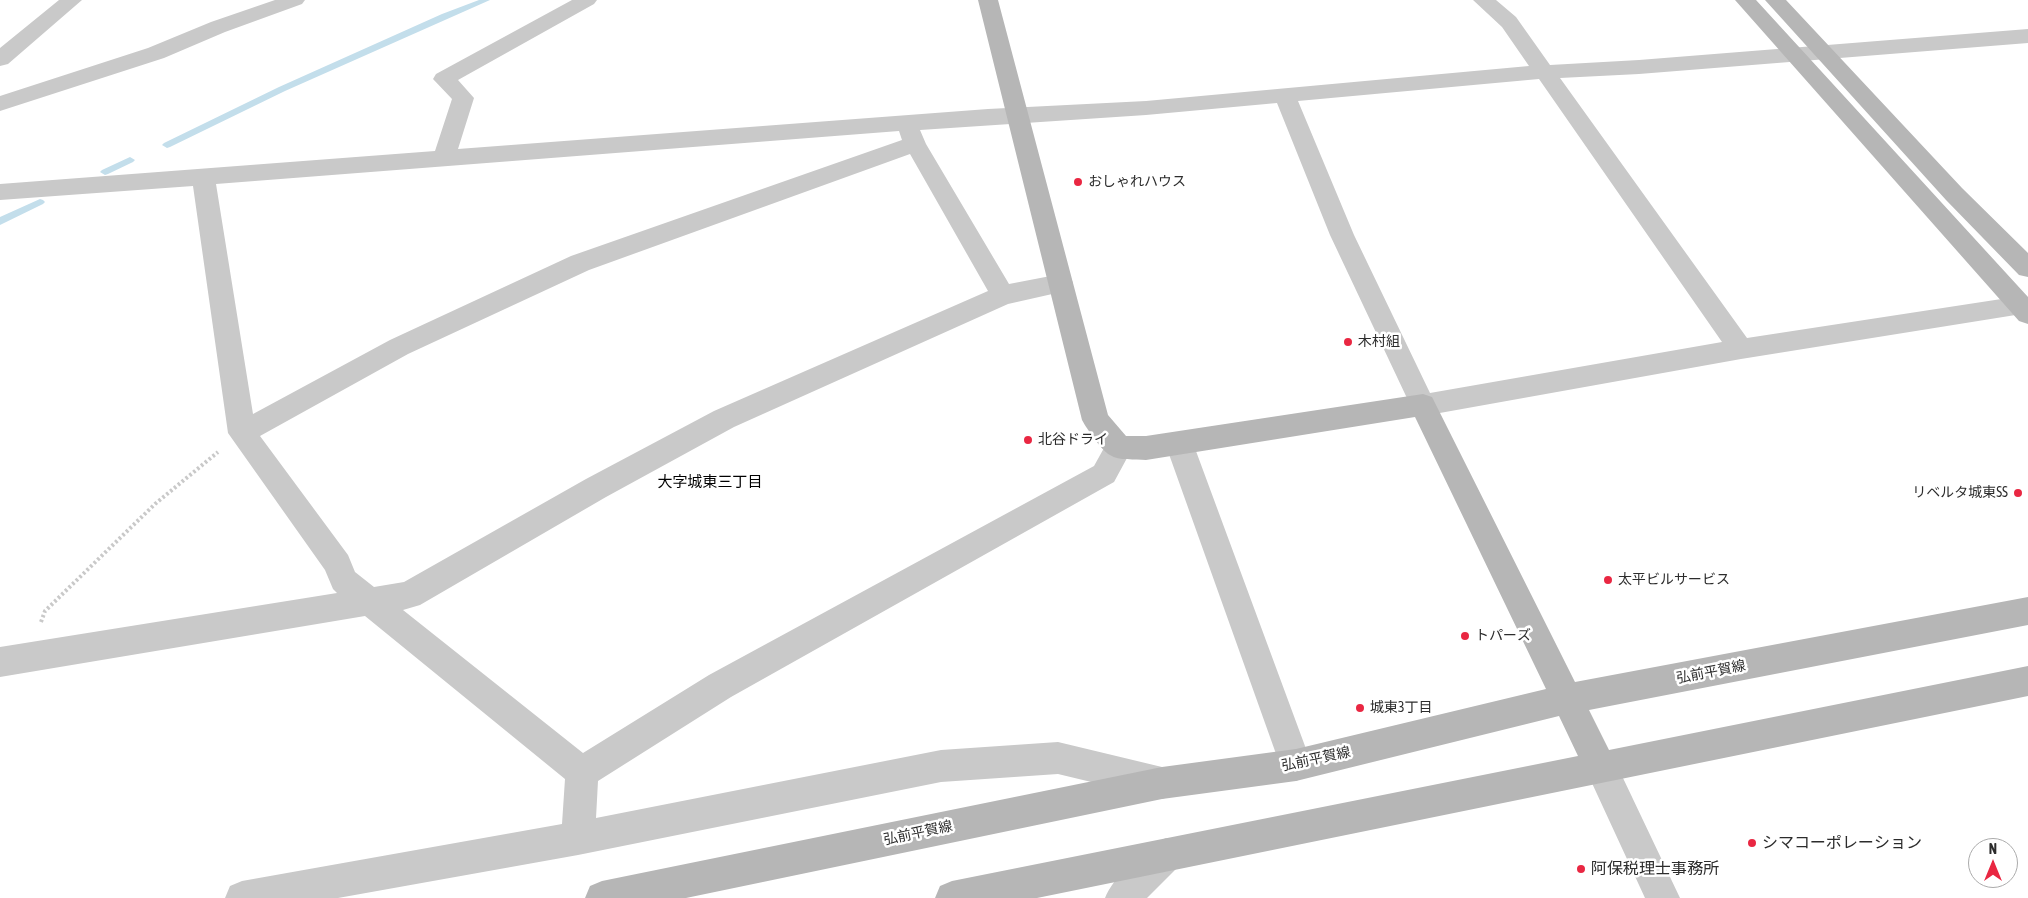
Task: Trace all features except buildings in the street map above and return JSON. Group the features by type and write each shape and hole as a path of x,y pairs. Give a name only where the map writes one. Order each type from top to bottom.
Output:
{"street":[{"path":"0,59 72,0"},
{"path":"5,96 156,53 214,17 295,0"},
{"path":"444,158 463,98 444,80 587,0"},
{"path":"988,0 1096,420 1120,447 1146,448 1179,443 1423,405 1741,349 2024,310"},
{"path":"1483,0 1509,22 1741,349"},
{"path":"1744,0 2024,310"},
{"path":"1775,0 1954,194 2028,268"},
{"path":"0,192 444,158 911,134 1018,115 1127,109 1543,72 1639,67 2028,36"},
{"path":"1285,96 1342,235 1663,898"},
{"path":"911,134 1003,295"},
{"path":"242,433 399,348 580,264 726,210 911,134"},
{"path":"203,176 242,433 338,564 343,580 582,772"},
{"path":"14,660 367,600 409,595 596,488 724,419 1003,295 1061,283"},
{"path":"1179,443 1296,765"},
{"path":"582,772 720,686 1104,474 1120,447"},
{"name":"弘前平賀線","path":"602,898 1162,783 1296,765 1566,699 2028,611"},
{"path":"952,898 2028,681"},
{"path":"242,898 578,838 942,766 1058,758 1162,783"},
{"path":"578,838 582,772"},
{"path":"1122,898 1166,855"}],"path":[{"path":"14,660 45,611 155,504 242,433"}],"waterway":[{"path":"167,145 282,89 445,16 486,0"},
{"path":"105,172 130,160"},
{"path":"0,221 40,202"}],"place":[{"name":"おしゃれハウス","path":"1078,182"},
{"name":"木村組","path":"1348,342"},
{"name":"北谷ドライ","path":"1028,440"},
{"name":"リベルタ城東SS","path":"2018,493"},
{"name":"太平ビルサービス","path":"1608,580"},
{"name":"トパーズ","path":"1465,636"},
{"name":"城東3丁目","path":"1360,708"},
{"name":"シマコーポレーション","path":"1752,843"},
{"name":"阿保税理士事務所","path":"1581,869"}],"district":[{"name":"大字城東三丁目","path":"710,482"}]}
